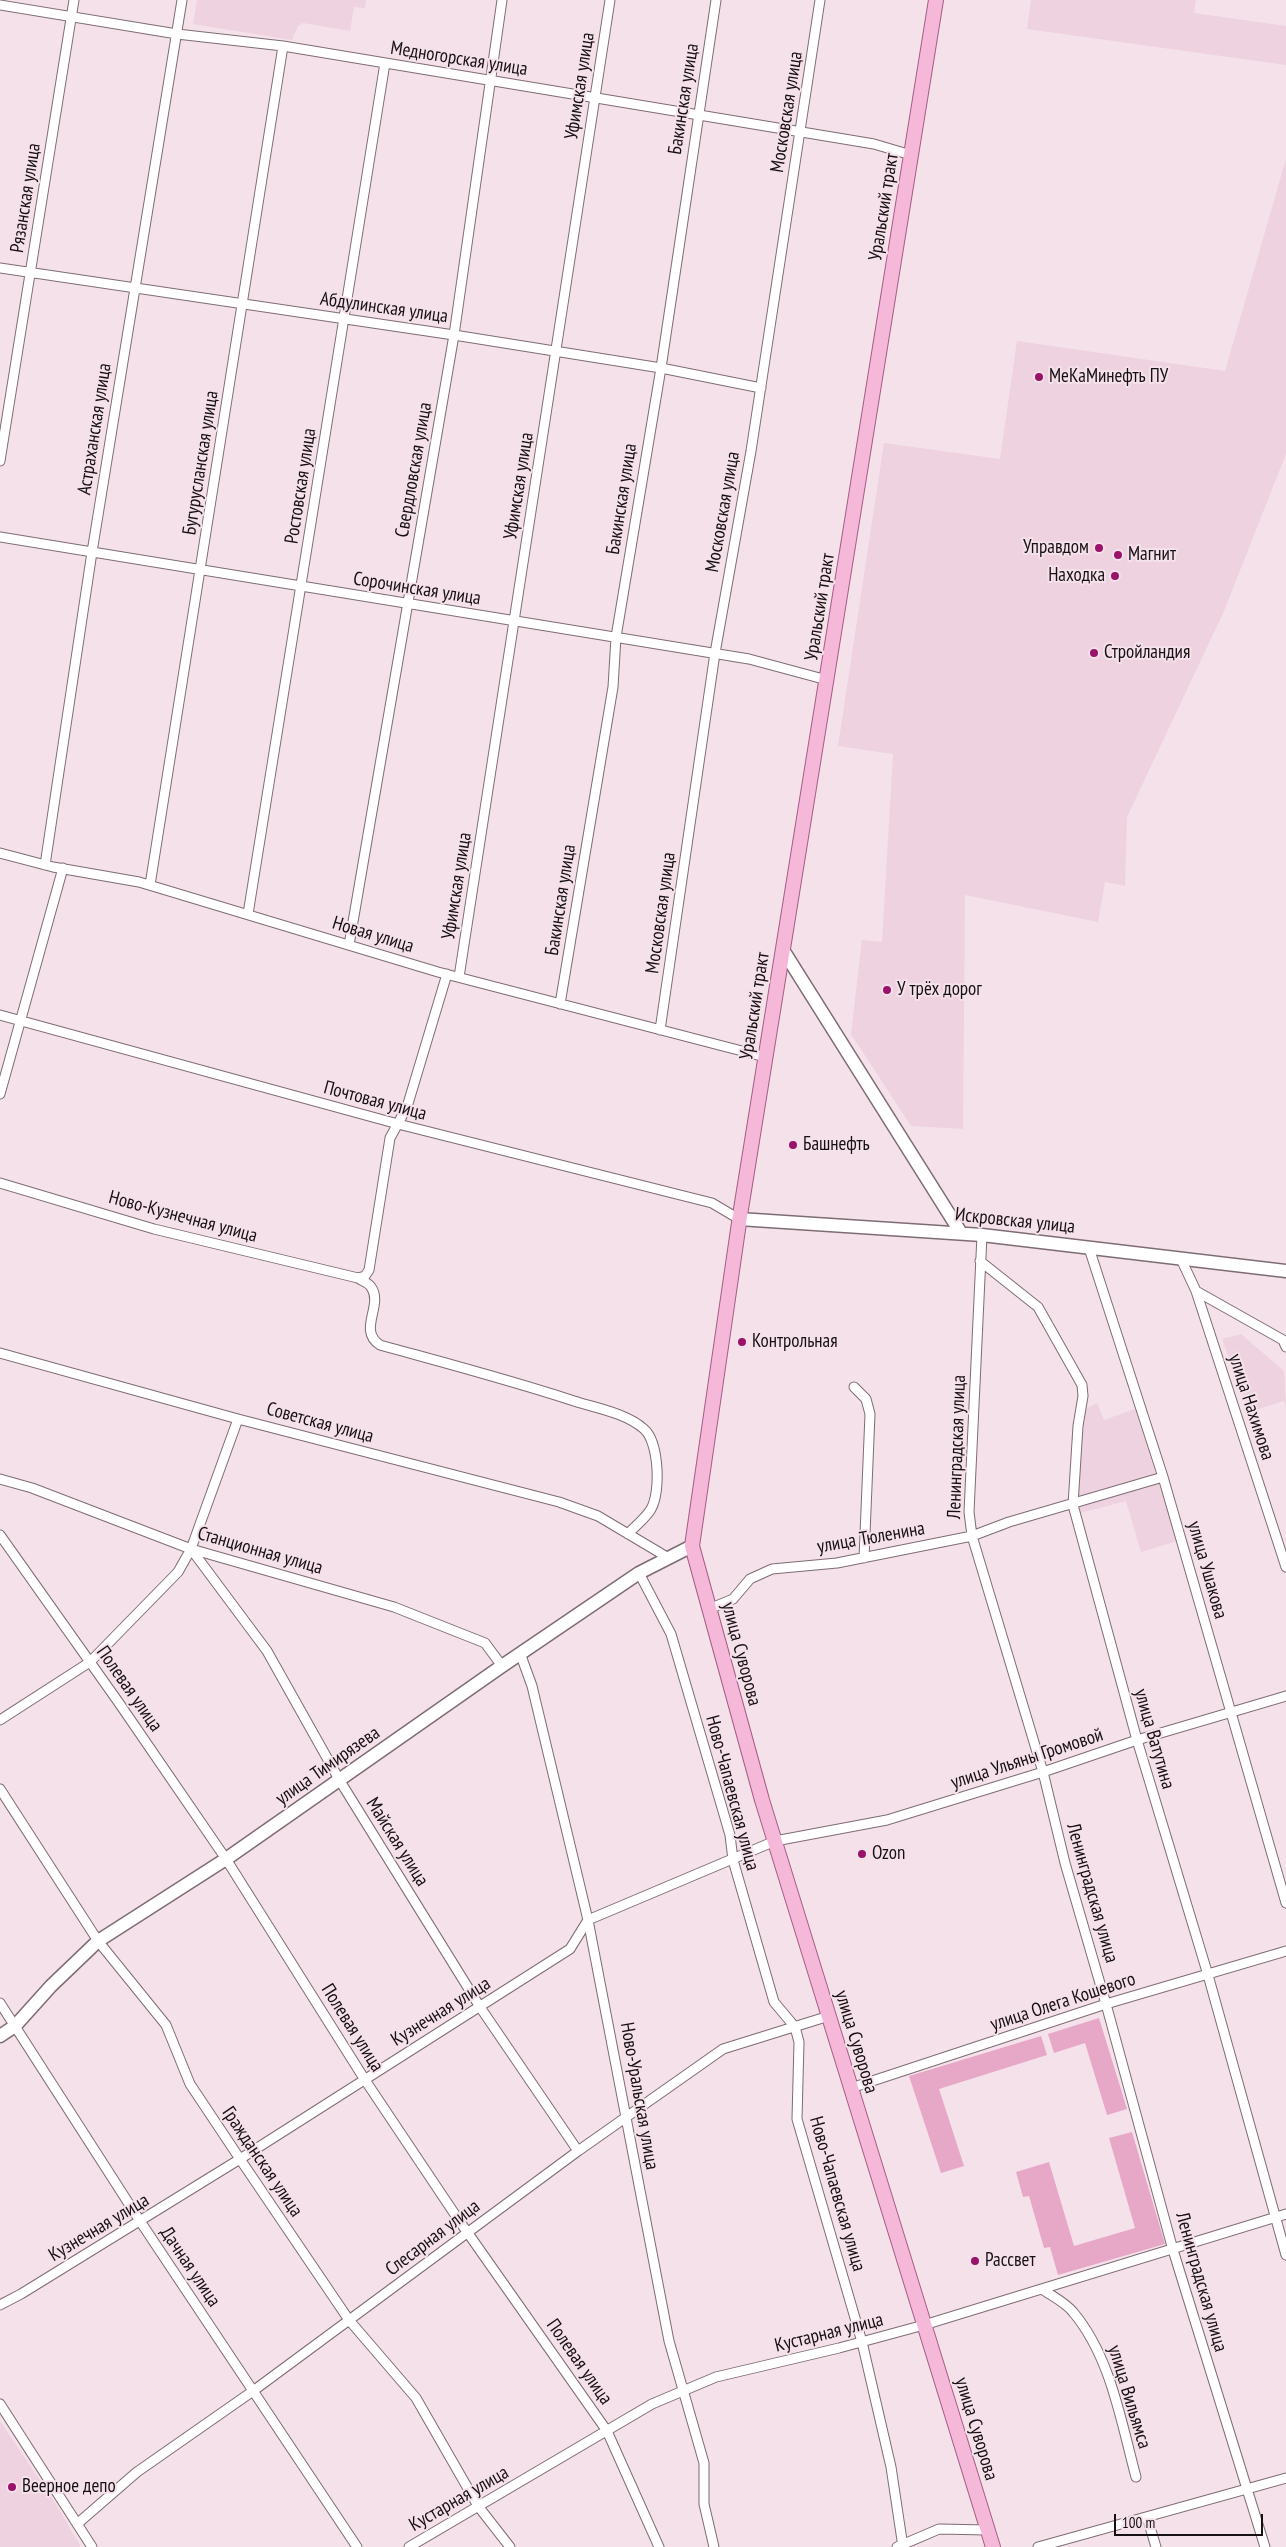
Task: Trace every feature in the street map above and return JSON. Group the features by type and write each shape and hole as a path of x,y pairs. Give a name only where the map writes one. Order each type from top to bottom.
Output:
{"main road":[{"name":"Уральский тракт","path":"692,1546 739,1219 936,0"},
{"path":"783,950 960,1234"},
{"name":"Искровская улица","path":"739,1219 982,1235 1286,1271"},
{"name":"улица Тимирязева","path":"0,2036 15,2026 51,1986 98,1941 226,1860 520,1653 640,1572 692,1546"},
{"name":"улица Суворова","path":"692,1546 775,1841 992,2547"}],"street":[{"name":"Рязанская улица","path":"0,461 74,0"},
{"name":"Астраханская улица","path":"45,865 92,552 182,0"},
{"name":"Свердловская улица","path":"349,945 406,604 454,335 502,0"},
{"name":"Уфимская улица","path":"459,977 557,353 610,0"},
{"name":"Бакинская улица","path":"560,1004 613,687 616,637 661,368 716,0"},
{"name":"Московская улица","path":"660,1030 715,653 761,388 820,0"},
{"name":"Медногорская улица","path":"0,5 176,34 283,46 490,80 874,144 911,155"},
{"name":"Бугурусланская улица","path":"150,885 283,46"},
{"name":"Ростовская улица","path":"248,914 385,63"},
{"name":"Абдулинская улица","path":"0,268 242,302 454,335 557,353 661,368 761,388"},
{"name":"Сорочинская улица","path":"0,537 715,653 749,659 827,680"},
{"name":"Новая улица","path":"0,853 45,865 150,885 447,974 766,1057"},
{"path":"0,1094 63,868"},
{"path":"358,1278 365,1276 368,1270 390,1138 407,1107 447,974"},
{"name":"Почтовая улица","path":"0,1015 398,1124 712,1203 739,1219"},
{"name":"Ново-Кузнечная улица","path":"0,1183 154,1229 358,1278"},
{"name":"Ленинградская улица","path":"982,1235 969,1512 972,1536 1043,1772 1064,1863 1106,2004 1173,2250 1265,2547"},
{"name":"улица Ушакова","path":"1089,1248 1163,1477 1286,1903"},
{"name":"улица Нахимова","path":"1181,1259 1196,1291 1286,1567"},
{"name":"улица Ватутина","path":"980,1262 1038,1307 1082,1385 1083,1396 1078,1426 1073,1505 1137,1740 1208,1975 1286,2255"},
{"path":"358,1278 371,1285 374,1294 370,1333 374,1341 380,1345 509,1380 618,1415 644,1429 654,1443 657,1466 654,1498 652,1508 628,1534"},
{"path":"1196,1291 1282,1340 1286,1347"},
{"name":"Советская улица","path":"0,1353 238,1419 559,1502 598,1516 668,1557"},
{"path":"854,1387 866,1399 870,1414 864,1558"},
{"path":"0,1720 90,1662 178,1572 191,1549 238,1419"},
{"name":"улица Тюленина","path":"709,1609 733,1599 750,1579 772,1569 837,1563 972,1536 1009,1522 1073,1505 1163,1477"},
{"name":"Станционная улица","path":"0,1478 32,1488 191,1549 394,1607 485,1643 502,1666"},
{"name":"Полевая улица","path":"0,1535 226,1860 365,2080 467,2232 607,2431 659,2547"},
{"name":"Майская улица","path":"191,1549 267,1651 340,1781 480,2007 578,2151"},
{"name":"Ново-Чапаевская улица","path":"640,1572 670,1634 730,1835 733,1860 774,2002 794,2027 799,2042 798,2119 862,2342 891,2467 901,2546"},
{"name":"Ново-Уральская улица","path":"520,1653 532,1686 588,1920 669,2341 704,2463 704,2504 714,2547"},
{"name":"улица Ульяны Громовой","path":"775,1841 887,1820 1043,1772 1137,1740 1286,1696"},
{"name":"Гражданская улица","path":"0,1789 98,1941 166,2024 190,2084 240,2159 349,2320 416,2398 478,2506 510,2547"},
{"path":"588,1920 775,1841"},
{"name":"Кузнечная улица","path":"0,2305 140,2222 570,1950 588,1920"},
{"name":"улица Олега Кошевого","path":"851,2088 1106,2004 1286,1951"},
{"name":"Дачная улица","path":"0,2003 140,2222 357,2547"},
{"name":"Слесарная улица","path":"77,2524 137,2472 253,2392 467,2232 626,2116 723,2049 829,2016"},
{"name":"Кустарная улица","path":"409,2547 652,2404 716,2377 924,2325 1286,2214"},
{"name":"улица Вильямса","path":"1042,2290 1072,2310 1095,2341 1115,2402 1136,2477"},
{"path":"0,2404 92,2547"},
{"path":"1038,2547 1286,2478"},
{"path":"1147,2517 1156,2547"},
{"path":"901,2546 939,2529 987,2530"}],"shaded area":[{"path":"197,0 366,0 365,8 354,7 350,31 303,23 298,26 292,40 193,24"},
{"path":"1031,0 1196,0 1194,13 1286,26 1286,65 1027,29"},
{"path":"1286,159 1286,454 1224,611 1127,817 1125,886 1105,882 1098,922 965,895 963,1129 911,1126 851,1034 862,940 882,942 893,754 838,746 884,443 1000,459 1017,341 1225,371"},
{"path":"1241,1334 1284,1371 1286,1407 1284,1401 1249,1412 1222,1339"},
{"path":"1097,1403 1104,1420 1135,1409 1177,1541 1141,1552 1126,1501 1080,1513 1077,1504 1085,1409"},
{"path":"1099,2018 1127,2109 1107,2115 1085,2043 1054,2053 1048,2034"},
{"path":"1041,2036 1047,2055 939,2089 964,2166 941,2173 909,2076"},
{"path":"1132,2132 1165,2244 1058,2275 1050,2247 1044,2248 1029,2196 1023,2197 1016,2172 1049,2162 1074,2246 1135,2228 1109,2138"},
{"path":"0,2421 54,2501 81,2547 0,2547"}],"place":[{"name":"МеКаМинефть ПУ","path":"1039,377"},
{"name":"Управдом","path":"1099,548"},
{"name":"Магнит","path":"1118,555"},
{"name":"Находка","path":"1115,576"},
{"name":"Стройландия","path":"1094,653"},
{"name":"У трёх дорог","path":"887,990"},
{"name":"Башнефть","path":"793,1145"},
{"name":"Контрольная","path":"742,1342"},
{"name":"Ozon","path":"862,1854"},
{"name":"Рассвет","path":"975,2261"},
{"name":"Веерное депо","path":"12,2487"}]}
